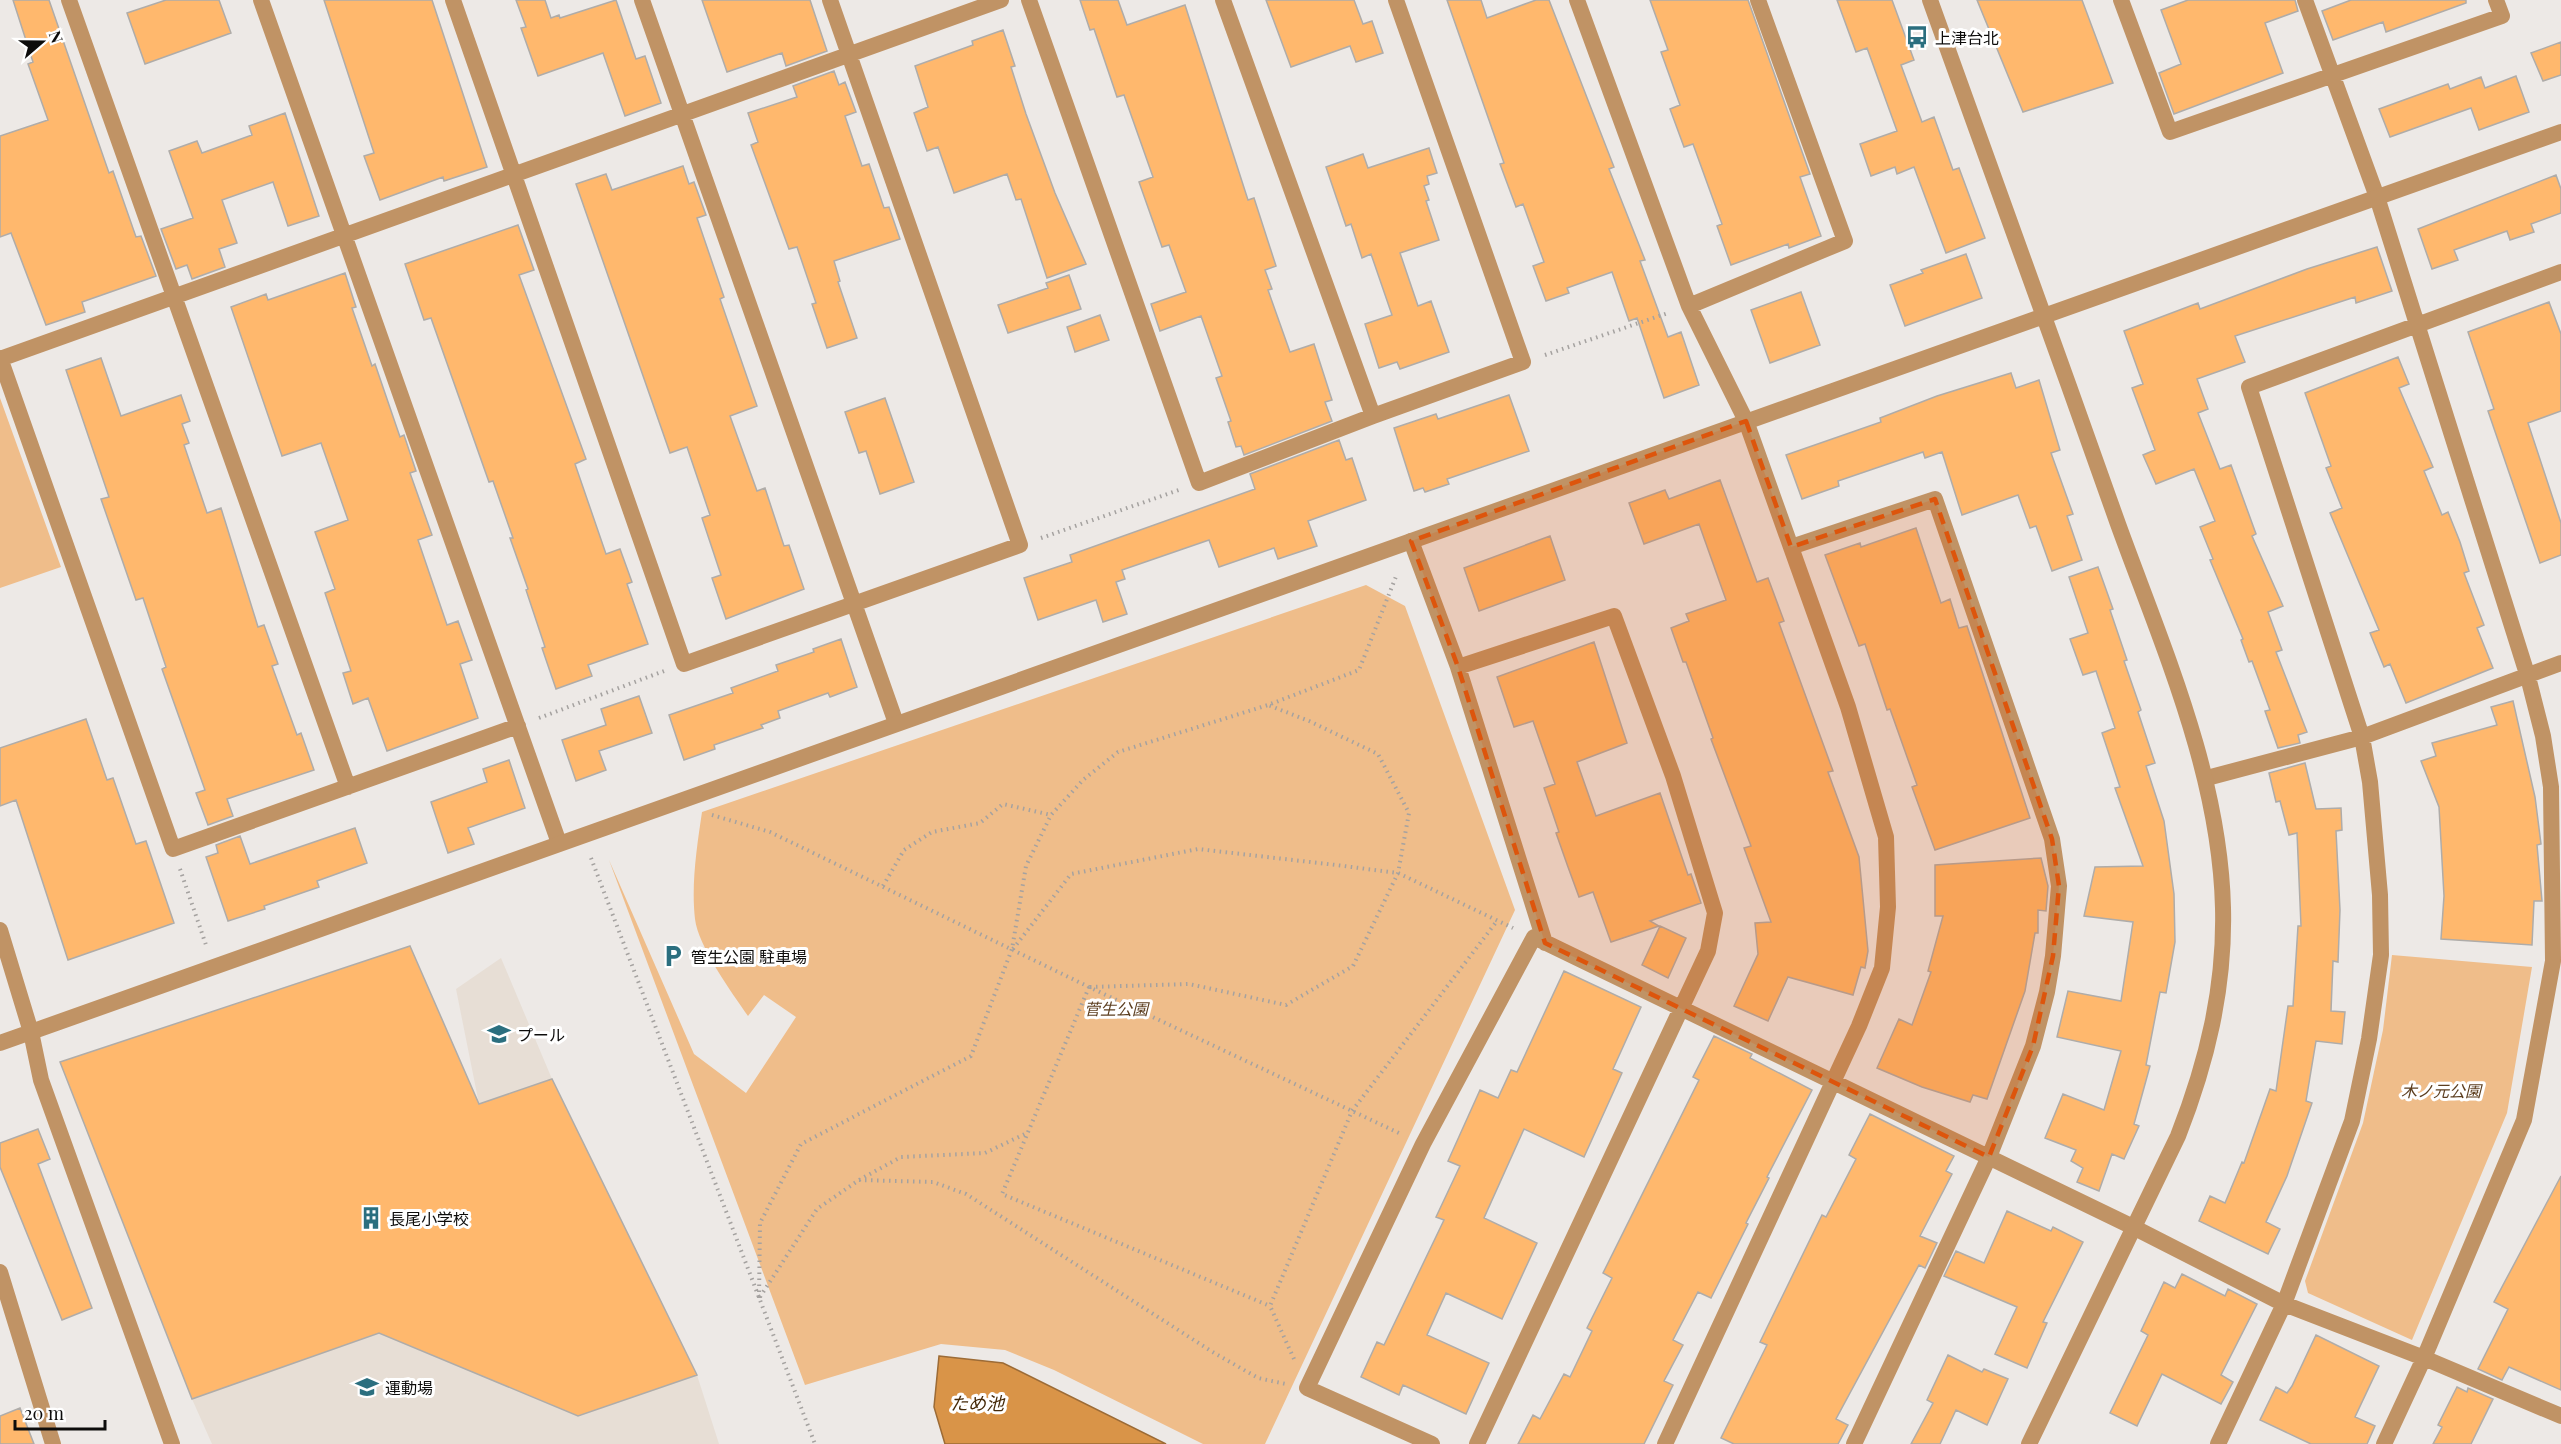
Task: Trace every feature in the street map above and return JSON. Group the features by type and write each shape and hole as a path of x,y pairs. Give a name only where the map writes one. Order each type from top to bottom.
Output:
{"street":[{"path":"69,0 348,787"},
{"path":"261,0 559,843"},
{"path":"453,0 684,664 1020,545 830,0"},
{"path":"642,0 896,723"},
{"path":"518,726 173,849 0,359 1001,0"},
{"path":"1029,0 1199,483 1373,416 1523,362 1396,0"},
{"path":"1223,0 1373,416"},
{"path":"1577,0 1689,306 1746,421 1848,707 1886,837 1888,907 1882,968 1859,1026 1665,1444"},
{"path":"1689,306 1845,241 1758,0"},
{"path":"1930,0 2207,778 2218,841 2223,909 2218,993 2210,1044 2190,1105 2178,1136 2030,1444"},
{"path":"2121,0 2170,132 2502,16 2496,0"},
{"path":"2305,0 2377,197 2528,677 2543,736 2551,787 2553,961 2524,1120 2424,1358 2384,1444"},
{"path":"0,1043 2561,132"},
{"path":"2218,1444 2284,1304 2352,1121 2369,1039 2381,955 2379,884 2370,782 2362,737 2249,387 2561,272"},
{"path":"1791,547 1935,499 2052,839 2059,886 2047,992 2033,1046 1989,1157 1854,1444"},
{"path":"1411,541 1458,667 1539,940 1423,1144 1307,1388 1432,1444"},
{"path":"1458,667 1614,616 1673,776 1715,912 1708,951 1477,1444"},
{"path":"2207,778 2362,737 2561,663"},
{"path":"0,930 32,1032 41,1080 172,1444"},
{"path":"1539,940 2133,1227 2284,1304 2424,1358 2561,1416"},
{"path":"0,1272 53,1444"}],"path":[{"path":"1523,362 1689,306"},
{"path":"1020,545 1199,483"},
{"path":"759,1298 760,1223 801,1144 971,1056 1012,950 1026,867 1051,815 1083,780 1118,752 1268,705 1359,670 1411,541"},
{"path":"518,726 684,664"},
{"path":"1089,987 1189,984 1286,1005 1353,966 1398,873 1409,813 1378,754 1309,721 1268,705"},
{"path":"882,886 904,850 932,832 980,823 1003,804 1051,815"},
{"path":"702,812 770,832 1089,987 1423,1144"},
{"path":"583,835 815,1444"},
{"path":"173,849 214,966"},
{"path":"1012,950 1071,873 1198,849 1398,873 1539,940"},
{"path":"1270,1306 1352,1111 1497,921"},
{"path":"1089,987 1002,1194 1270,1306 1307,1388"},
{"path":"759,1298 818,1209 859,1180 901,1157 985,1153 1028,1133"},
{"path":"859,1180 933,1182 966,1194 1258,1378 1307,1388"}],"highlighted area":[{"path":"1746,421 1791,547 1935,499 2052,839 2059,886 2053,956 2033,1046 1989,1157 1545,943 1458,667 1411,541"}],"shaded area":[{"name":"プール","path":"501,958 552,1079 479,1104 456,989"},
{"name":"運動場","path":"379,1333 578,1416 697,1375 719,1444 212,1444 192,1399"}],"green space":[{"path":"0,398 61,567 0,588"},
{"name":"菅生公園","path":"1366,585 1405,606 1515,910 1265,1444 1203,1444 1054,1370 1005,1350 941,1344 805,1385 609,860 694,1054 746,1093 796,1017 764,995 748,1016 702,942 695,919 694,892 702,812"},
{"name":"木ノ元公園","path":"2392,955 2532,967 2507,1113 2412,1340 2308,1293 2305,1281 2363,1123 2383,1030"}],"water":[{"name":"ため池","path":"939,1356 1003,1363 1166,1444 945,1444 934,1407"}],"building":[{"path":"13,0 49,0 109,173 113,171 136,237 141,236 156,276 82,302 85,312 46,325 11,233 0,237 0,136 48,120 28,64 33,62"},
{"path":"166,0 219,0 231,33 145,64 127,13"},
{"path":"324,0 432,0 487,167 444,181 443,177 380,200 364,156 374,153"},
{"path":"516,0 545,0 551,18 559,15 560,18 616,0 636,59 645,56 661,103 625,116 603,53 538,76 521,28 526,27"},
{"path":"702,0 810,0 827,51 786,66 782,53 727,72"},
{"path":"1080,0 1118,0 1127,25 1185,5 1248,200 1254,198 1276,266 1265,270 1272,289 1268,290 1290,352 1314,344 1332,400 1325,402 1332,421 1244,455 1241,446 1236,447 1228,422 1231,421 1216,378 1222,376 1201,316 1160,331 1151,304 1186,292 1169,245 1162,247 1139,182 1153,177 1124,95 1117,97 1094,29 1090,30"},
{"path":"1266,0 1354,0 1363,24 1372,21 1383,53 1356,62 1350,46 1291,67"},
{"path":"1447,0 1481,0 1487,18 1536,0 1549,0 1614,167 1609,169 1645,260 1640,261 1668,337 1681,332 1699,385 1664,398 1637,318 1629,321 1612,272 1567,288 1569,293 1546,301 1533,266 1544,262 1523,204 1516,207 1500,164 1504,163"},
{"path":"1650,0 1748,0 1810,174 1800,177 1821,236 1789,248 1788,244 1731,265 1717,226 1722,224 1693,144 1684,147 1670,109 1680,105 1661,52 1668,50"},
{"path":"1837,0 1892,0 1914,60 1901,65 1922,122 1934,117 1953,170 1959,168 1985,238 1946,253 1914,167 1897,174 1895,167 1871,176 1860,144 1897,131 1867,48 1856,52"},
{"path":"1977,0 2082,0 2113,83 2023,112"},
{"path":"2188,0 2295,0 2298,11 2265,23 2283,73 2174,114 2159,73 2181,64 2161,10"},
{"path":"2351,0 2466,0 2466,3 2386,32 2383,22 2333,40 2322,11"},
{"path":"1003,30 1015,66 1011,67 1026,114 1055,193 1086,264 1047,278 1021,199 1016,200 1007,174 954,193 938,147 927,151 914,113 928,107 915,66 973,45 972,41"},
{"path":"2561,42 2561,75 2543,81 2531,53"},
{"path":"834,71 839,85 845,82 856,112 845,116 862,166 869,164 884,208 889,207 900,239 834,261 840,281 838,282 857,338 827,348 812,304 816,303 797,247 789,249 751,145 758,142 748,113 797,97 793,86"},
{"path":"2516,76 2529,112 2479,130 2471,108 2390,137 2379,109 2448,84 2450,89 2481,77 2485,88"},
{"path":"285,113 319,216 288,226 273,182 222,200 237,243 219,249 225,267 192,279 187,265 176,269 161,229 193,218 169,151 197,141 202,153 252,135 249,126"},
{"path":"1429,148 1437,173 1427,176 1429,184 1424,186 1429,200 1426,201 1439,240 1400,253 1418,306 1431,301 1449,352 1400,369 1397,362 1379,368 1365,324 1392,315 1371,254 1362,258 1351,224 1346,226 1326,167 1363,154 1368,168"},
{"path":"683,166 689,184 694,182 706,215 697,218 724,297 720,299 757,406 730,416 757,491 765,488 784,546 789,545 804,589 726,619 712,578 721,575 702,518 710,515 687,447 670,453 576,184 606,174 612,190"},
{"path":"2556,175 2561,189 2561,213 2531,224 2534,232 2510,240 2507,231 2454,250 2458,260 2432,269 2418,229"},
{"path":"518,225 534,270 519,275 586,459 575,464 606,554 620,549 632,582 627,584 648,644 588,665 592,676 556,689 542,648 545,647 526,590 528,589 510,538 513,538 493,481 489,482 431,318 424,320 405,264"},
{"path":"2377,247 2392,291 2356,303 2355,297 2235,336 2245,362 2197,379 2208,409 2198,413 2220,469 2231,465 2256,534 2252,536 2283,606 2268,612 2282,650 2276,652 2307,732 2298,735 2300,743 2278,748 2265,711 2270,710 2252,661 2249,662 2241,640 2243,639 2210,560 2213,559 2200,527 2215,521 2194,469 2156,484 2143,455 2155,450 2132,388 2143,384 2124,331 2198,303 2200,309 2307,269"},
{"path":"1966,254 1982,298 1905,326 1890,285 1923,273 1921,270"},
{"path":"345,273 356,307 352,308 372,366 375,364 400,437 404,435 416,471 410,473 432,535 418,540 447,625 458,621 472,660 460,664 478,718 387,751 368,698 353,704 343,673 351,671 325,593 335,589 315,532 348,520 321,443 282,456 231,307 266,294 268,300"},
{"path":"1069,275 1081,309 1008,333 998,305 1048,288 1046,283"},
{"path":"1801,292 1820,345 1770,363 1751,310"},
{"path":"2549,302 2561,334 2561,411 2528,423 2561,523 2561,555 2540,563 2488,411 2494,409 2468,332"},
{"path":"1100,315 1109,340 1075,352 1067,327"},
{"path":"2398,357 2409,384 2399,388 2433,467 2424,471 2442,515 2448,512 2460,542 2469,571 2464,573 2484,625 2477,628 2493,668 2406,703 2390,664 2384,667 2370,633 2379,630 2330,513 2342,508 2326,468 2331,466 2305,393"},
{"path":"101,358 121,416 181,395 190,421 182,424 189,443 184,445 207,513 221,508 258,627 264,625 278,664 272,666 297,735 301,733 314,770 227,799 233,816 208,825 196,793 205,790 162,669 166,667 143,598 136,600 101,499 109,497 66,370"},
{"path":"2011,373 2016,388 2039,380 2060,450 2051,453 2073,514 2067,516 2082,560 2052,571 2036,526 2030,528 2018,495 1962,515 1942,452 1925,458 1923,452 1838,481 1839,486 1802,499 1786,455 1881,422 1880,418 1937,396"},
{"path":"1509,395 1529,451 1447,479 1449,484 1425,492 1423,488 1414,491 1394,428 1436,414 1438,419"},
{"path":"885,398 914,482 880,494 866,451 859,453 845,412"},
{"path":"1339,440 1346,460 1352,458 1366,500 1308,521 1317,546 1278,559 1274,548 1219,567 1209,540 1122,570 1125,579 1116,582 1127,614 1103,622 1096,600 1038,620 1024,578 1072,562 1070,555 1255,489 1250,474"},
{"path":"1720,480 1757,582 1768,578 1784,621 1779,623 1833,771 1828,772 1859,857 1868,951 1865,968 1861,967 1853,995 1788,977 1768,1021 1734,1006 1758,954 1755,923 1771,922 1744,848 1751,846 1711,739 1713,738 1686,662 1683,662 1671,628 1689,621 1686,614 1726,600 1699,524 1644,544 1629,503 1665,490 1669,499"},
{"path":"1916,528 1941,603 1950,599 1959,628 1967,626 2030,818 1935,850 1912,787 1917,785 1890,709 1887,710 1865,644 1859,646 1825,555 1860,543 1861,547"},
{"path":"1550,536 1565,580 1479,611 1464,568"},
{"path":"2098,567 2113,609 2110,610 2127,660 2124,661 2141,710 2138,712 2155,763 2146,766 2164,821 2174,894 2175,942 2166,993 2160,992 2146,1065 2150,1066 2134,1124 2139,1126 2124,1159 2112,1154 2099,1191 2077,1182 2083,1168 2071,1161 2076,1150 2045,1138 2063,1094 2104,1110 2121,1051 2057,1037 2068,991 2121,1001 2133,922 2084,916 2095,867 2143,866 2115,788 2120,787 2102,733 2115,728 2096,671 2083,675 2070,639 2088,633 2069,577"},
{"path":"841,639 857,687 830,697 828,693 778,711 780,718 761,725 763,728 714,745 715,749 684,760 669,715 733,693 731,688 778,671 776,665 814,652 813,649"},
{"path":"1594,642 1627,743 1577,762 1596,816 1660,793 1688,875 1691,874 1701,903 1650,921 1659,926 1611,942 1593,892 1579,897 1556,833 1559,832 1544,788 1555,784 1533,721 1514,727 1497,677"},
{"path":"639,696 652,733 599,751 606,770 576,781 562,740 606,725 601,709"},
{"path":"2513,701 2535,797 2541,844 2537,845 2542,901 2534,901 2532,945 2441,939 2444,896 2439,807 2421,761 2436,756 2432,743 2497,725 2491,707"},
{"path":"86,719 107,780 113,778 136,844 146,841 174,923 68,960 16,800 0,806 0,748"},
{"path":"509,760 525,808 468,828 474,844 448,853 431,802 487,782 483,769"},
{"path":"2305,763 2316,809 2341,808 2342,830 2336,831 2340,910 2338,962 2333,961 2331,1011 2345,1012 2342,1044 2316,1041 2306,1101 2312,1103 2287,1176 2266,1222 2280,1229 2268,1254 2199,1221 2210,1196 2225,1203 2242,1162 2244,1163 2270,1089 2276,1091 2288,1006 2293,1006 2298,926 2301,926 2297,833 2289,835 2280,801 2276,802 2269,773"},
{"path":"355,828 367,863 317,881 319,887 228,921 206,857 218,853 216,845 240,836 250,864"},
{"path":"2041,858 2048,886 2046,911 2038,910 2038,933 2035,933 2025,991 1987,1099 1973,1095 1970,1102 1922,1087 1877,1068 1899,1019 1912,1025 1931,972 1928,971 1943,916 1935,916 1935,865"},
{"path":"1660,926 1686,938 1668,978 1642,965"},
{"name":"長尾小学校","path":"410,946 479,1104 552,1079 697,1375 578,1416 379,1333 192,1399 60,1062"},
{"path":"1564,971 1641,1007 1613,1069 1622,1073 1584,1157 1524,1129 1484,1218 1537,1243 1502,1319 1446,1293 1427,1335 1489,1363 1466,1414 1403,1385 1399,1395 1361,1377 1377,1342 1384,1345 1444,1220 1436,1217 1460,1166 1448,1161 1480,1090 1498,1098 1511,1070 1517,1072"},
{"path":"1714,1036 1752,1054 1750,1058 1812,1090 1767,1177 1769,1178 1746,1223 1748,1224 1711,1298 1698,1292 1673,1340 1683,1345 1664,1381 1673,1385 1644,1444 1518,1444 1533,1415 1540,1419 1564,1374 1570,1377 1592,1331 1587,1328 1612,1278 1603,1273 1699,1080 1693,1077"},
{"path":"1870,1114 1954,1156 1946,1171 1952,1174 1920,1236 1937,1243 1925,1268 1919,1265 1836,1419 1848,1425 1838,1444 1734,1444 1721,1438 1767,1345 1760,1342 1822,1215 1826,1217 1856,1159 1849,1155"},
{"path":"38,1129 50,1159 38,1164 92,1308 62,1320 0,1167 0,1143"},
{"path":"2561,1176 2561,1390 2509,1367 2502,1380 2478,1369 2508,1309 2494,1302"},
{"path":"2007,1211 2051,1231 2053,1227 2083,1242 2043,1322 2047,1323 2027,1368 1995,1354 2017,1307 1944,1276 1956,1251 1984,1263"},
{"path":"2182,1274 2225,1296 2228,1289 2257,1304 2221,1375 2233,1382 2221,1404 2162,1374 2137,1426 2110,1413 2148,1335 2141,1331 2164,1282 2175,1288"},
{"path":"2316,1335 2379,1366 2355,1417 2375,1426 2367,1444 2311,1444 2260,1420 2276,1387 2287,1393 2292,1386"},
{"path":"1948,1355 1982,1372 1984,1369 2008,1379 1987,1425 1956,1410 1940,1444 1911,1444 1933,1403 1927,1400"},
{"path":"2457,1387 2467,1392 2468,1388 2493,1399 2471,1444 2433,1444 2442,1427 2438,1425"},
{"path":"20,1408 34,1444 0,1444 0,1416"}],"place":[{"name":"上津台北","path":"1917,37"},
{"name":"管生公園 駐車場","path":"673,956"},
{"name":"プール","path":"499,1034"},
{"name":"長尾小学校","path":"371,1218"},
{"name":"運動場","path":"367,1387"}]}
